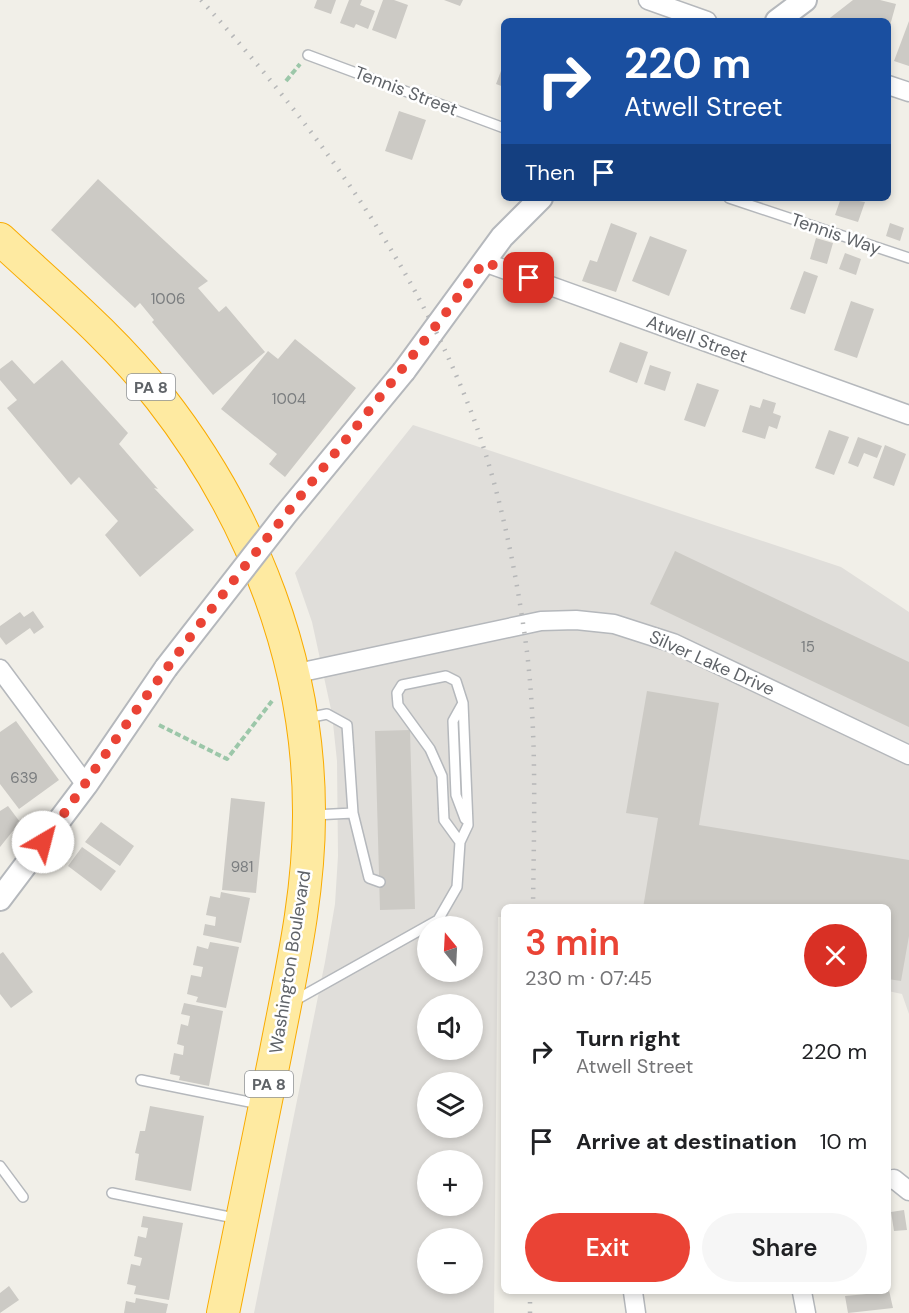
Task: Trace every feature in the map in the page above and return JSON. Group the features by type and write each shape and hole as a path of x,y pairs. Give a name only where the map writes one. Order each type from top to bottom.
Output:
{"highway":[{"name":"Washington Boulevard","path":"0,239 130,363 187,435 212,473 252,550 268,589 293,674 301,718 309,815 304,900 223,1313"}],"street":[{"path":"648,0 699,18"},
{"path":"781,18 805,0"},
{"path":"891,86 909,92"},
{"path":"0,899 86,785 166,668 286,514 404,371 502,237 538,201"},
{"name":"Atwell Street","path":"484,262 909,415"},
{"name":"Silver Lake Drive","path":"293,674 525,624 558,620 594,621 633,628 673,642 909,755"},
{"path":"0,669 86,785"},
{"path":"891,1179 909,1191"},
{"path":"633,1294 636,1313"},
{"path":"802,1294 806,1313"}],"lane":[{"name":"Tennis Street","path":"308,54 501,127"},
{"name":"Tennis Way","path":"738,201 909,258"},
{"path":"285,1006 438,920 457,887 460,842 468,825 456,795 453,721 463,703 456,681 446,676 402,685 398,693 398,705 430,749 442,776 444,820 460,842"},
{"path":"301,718 327,714 347,725 353,813 369,879 380,882"},
{"path":"309,815 353,813"},
{"path":"141,1080 265,1105"},
{"path":"0,1166 23,1197"},
{"path":"112,1193 242,1220"}],"path":[{"path":"159,725 227,759 293,674"}],"shaded area":[{"path":"413,425 841,567 909,612 909,1014 902,994 891,992 891,904 501,904 501,917 498,917 494,1313 254,1313 335,904 338,856 337,761 332,714 312,622 295,573"}],"building":[{"path":"317,0 336,0 331,14 314,8"},
{"path":"349,0 362,0 360,5 375,11 368,29 356,24 354,28 340,23"},
{"path":"383,0 394,0 408,5 396,39 372,30"},
{"path":"444,0 463,0 460,6"},
{"path":"853,0 880,0 896,4 891,22 891,18 830,18"},
{"path":"909,21 909,66 894,61"},
{"path":"501,71 501,86 496,84"},
{"path":"399,111 426,120 412,160 385,151"},
{"path":"98,179 208,281 198,288 219,312 226,306 265,352 213,395 152,322 154,320 140,303 135,308 51,230"},
{"path":"840,201 865,202 858,222 835,215"},
{"path":"611,223 637,233 616,292 582,281 590,260 597,262"},
{"path":"890,223 904,228 900,241 886,236"},
{"path":"650,236 687,250 669,296 632,281"},
{"path":"816,238 833,243 827,264 810,259"},
{"path":"845,253 861,259 856,275 839,269"},
{"path":"804,271 818,276 805,314 790,309"},
{"path":"851,301 874,309 857,358 834,350"},
{"path":"295,339 356,388 285,477 269,464 277,454 221,409 268,351 278,359"},
{"path":"620,342 648,352 637,383 609,372"},
{"path":"12,360 34,384 62,360 128,433 119,444 158,489 154,488 194,530 140,577 105,535 118,521 79,477 71,485 7,408 17,400 0,380 0,369"},
{"path":"650,365 671,372 665,391 644,384"},
{"path":"697,383 719,390 705,427 684,420"},
{"path":"763,399 776,403 773,413 781,416 777,429 769,426 765,439 742,432 750,405 760,408"},
{"path":"829,430 849,437 834,475 815,468"},
{"path":"858,437 882,446 877,458 864,453 858,467 848,463"},
{"path":"885,445 906,454 894,486 873,478"},
{"path":"675,551 909,662 909,727 650,604"},
{"path":"33,611 44,627 34,634 30,628 6,645 0,637 0,626 20,612 24,617"},
{"path":"647,691 719,703 699,825 909,860 909,936 901,981 891,979 891,904 644,904 658,818 626,813"},
{"path":"16,721 59,780 19,809 0,784 0,732"},
{"path":"410,730 415,909 380,910 375,731"},
{"path":"231,798 265,802 256,893 222,890"},
{"path":"8,806 20,822 0,847 0,811"},
{"path":"101,822 134,846 120,866 85,842"},
{"path":"82,847 116,871 101,891 68,866"},
{"path":"221,892 250,898 241,943 203,935 205,924 215,926 216,917 206,915 210,896 220,898"},
{"path":"210,942 239,947 226,1008 196,1002 198,997 187,994 191,975 201,977 203,967 193,965 197,946 208,949"},
{"path":"3,952 33,992 11,1008 0,994 0,954"},
{"path":"184,1003 223,1011 209,1086 179,1080 180,1076 170,1074 174,1053 183,1055 184,1046 177,1044 181,1024 188,1026 190,1016 181,1014"},
{"path":"150,1106 204,1116 191,1191 135,1180 139,1154 135,1153 140,1131 145,1131"},
{"path":"904,1210 907,1230 894,1231 891,1212"},
{"path":"143,1216 183,1223 169,1300 134,1294 136,1286 127,1284 131,1264 140,1266 142,1258 134,1256 138,1236 146,1238 148,1228 141,1227"},
{"path":"9,1286 19,1300 0,1313 0,1293"},
{"path":"890,1294 893,1308 848,1313 845,1296"},
{"path":"136,1298 168,1304 166,1313 124,1313 126,1301 135,1303"}],"railway":[{"path":"201,0 283,96 358,198 423,307 451,363 475,422 493,478 507,535 527,652 534,748 533,904"},
{"path":"530,1294 530,1313"}],"route":[{"path":"43,842 86,785 166,668 286,514 404,371 484,262 529,278"}]}
